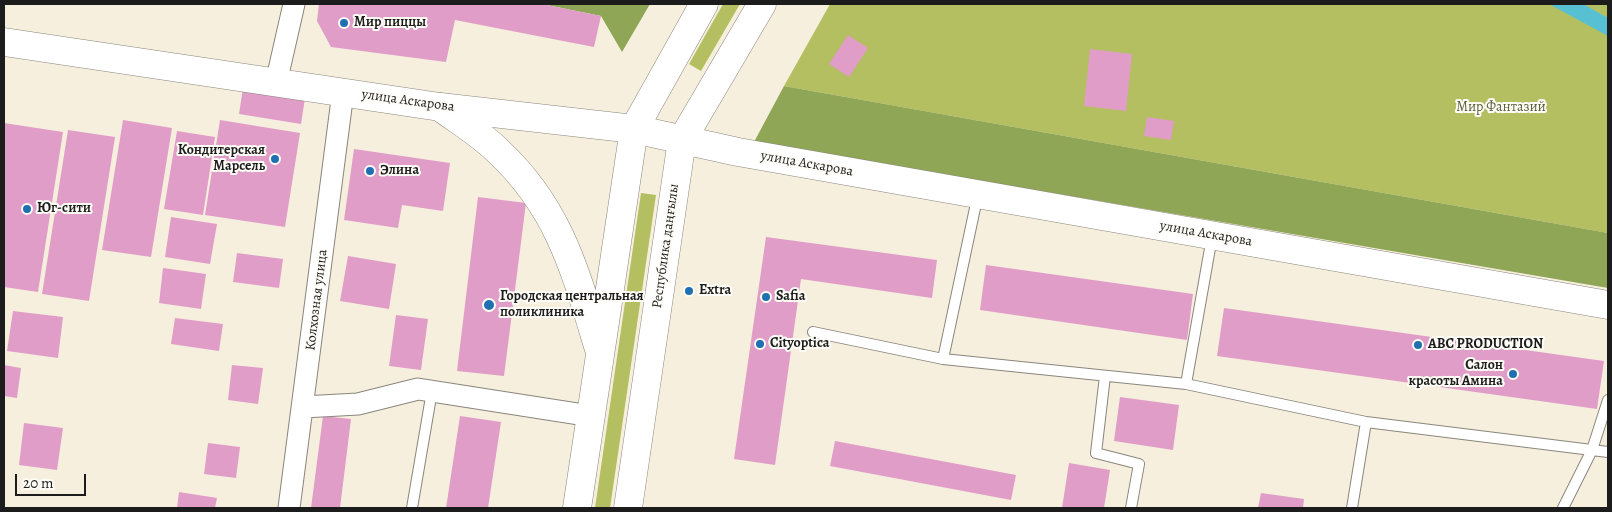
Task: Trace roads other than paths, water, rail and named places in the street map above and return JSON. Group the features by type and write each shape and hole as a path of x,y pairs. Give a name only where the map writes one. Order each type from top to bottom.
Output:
{"main road":[{"path":"577,508 634,129 704,4"},
{"name":"Республика даңғылы","path":"628,508 682,140 762,4"},
{"name":"улица Аскарова","path":"4,42 440,107 634,129 682,140 1608,305"},
{"path":"440,107 498,150 536,193 558,228 575,270 600,353"}],"street":[{"path":"276,83 294,4"},
{"name":"Колхозная улица","path":"289,508 342,92"},
{"path":"303,407 358,404 418,389 591,416"}],"lane":[{"path":"943,359 978,193"},
{"path":"1186,384 1212,235"},
{"path":"813,332 943,359 1186,384 1366,422 1608,452"},
{"path":"1105,376 1096,452 1139,464 1132,508"},
{"path":"412,508 432,391"},
{"path":"1563,508 1592,450 1608,400"},
{"path":"1352,508 1366,422"}],"water":[{"path":"1549,4 1583,4 1608,18 1608,36"}],"place":[{"name":"Мир пиццы","path":"344,23"},
{"name":"Кондитерская Марсель","path":"275,159"},
{"name":"Элина","path":"370,171"},
{"name":"Юг-сити","path":"27,209"},
{"name":"Extra","path":"689,291"},
{"name":"Safia","path":"766,297"},
{"name":"Городская центральная поликлиника","path":"489,305"},
{"name":"Cityoptica","path":"760,344"},
{"name":"ABC PRODUCTION","path":"1418,345"},
{"name":"Салон красоты Амина","path":"1513,374"}],"park label":[{"name":"Мир Фантазий","path":"1501,108"}]}
